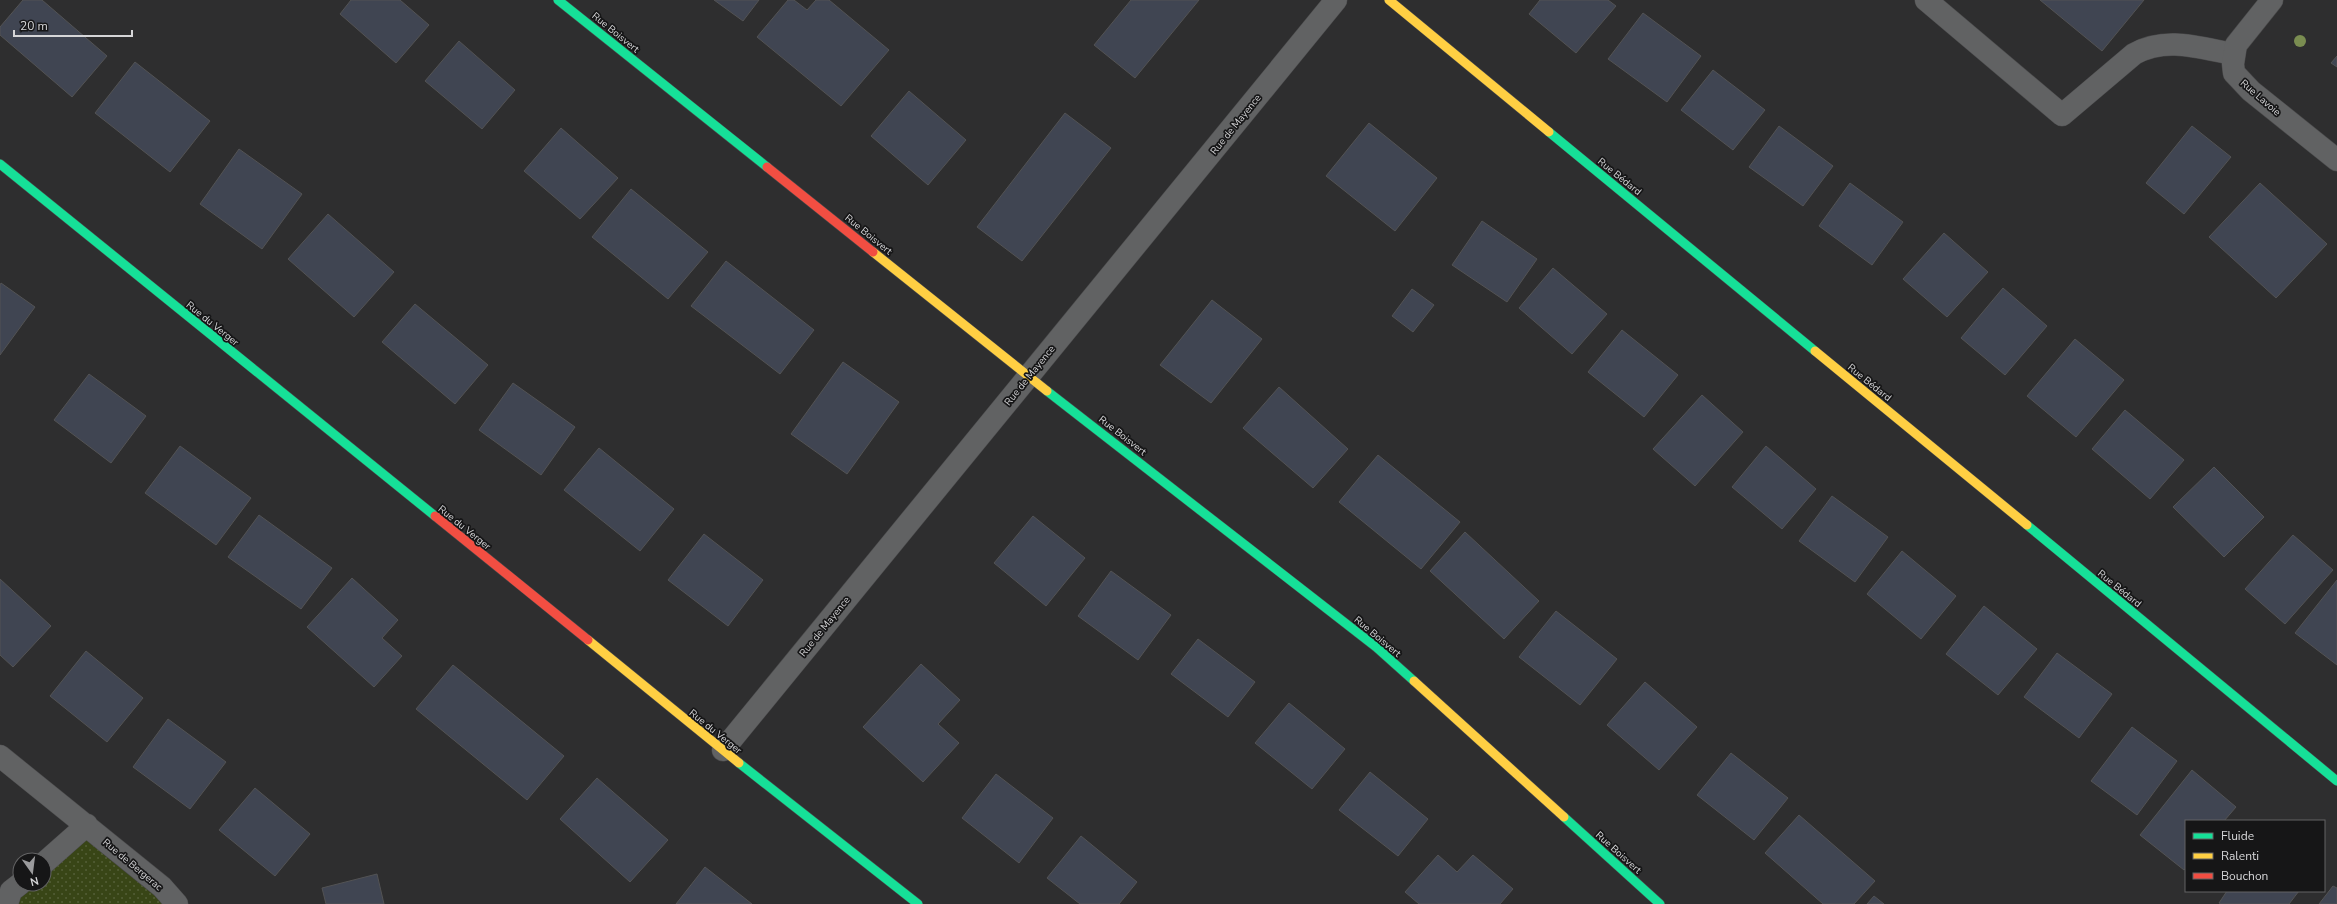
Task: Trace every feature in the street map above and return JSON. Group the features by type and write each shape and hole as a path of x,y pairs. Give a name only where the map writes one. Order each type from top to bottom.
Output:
{"street":[{"name":"Rue Boisvert","path":"558,0 1028,376 1376,647 1660,904"},
{"name":"Rue de Mayence","path":"722,750 1336,0"},
{"name":"Rue Bédard","path":"1389,0 2337,781"},
{"path":"1926,0 2062,115 2134,54 2146,47 2171,43 2234,54"},
{"name":"Rue Lavoie","path":"2272,0 2236,45 2234,54 2234,73 2241,81 2337,159"},
{"name":"Rue du Verger","path":"0,164 722,750 918,904"},
{"name":"Rue de Bergerac","path":"0,756 162,887 177,904"},
{"path":"52,856 87,825"},
{"path":"7,904 12,891"}],"green space":[{"path":"87,825 177,904 7,904 15,892 52,892 52,856"}],"building":[{"path":"23,0 42,0 107,56 72,97 0,35 0,27"},
{"path":"351,0 400,0 429,25 396,63 340,14"},
{"path":"714,0 759,0 743,21"},
{"path":"788,0 794,0 807,10 816,0 829,0 889,50 841,106 757,37"},
{"path":"1131,0 1199,0 1135,78 1094,45"},
{"path":"1540,0 1608,0 1616,6 1576,53 1529,14"},
{"path":"2040,0 2144,0 2102,51"},
{"path":"1643,13 1701,56 1667,102 1608,59"},
{"path":"459,41 515,90 482,129 425,81"},
{"path":"2337,56 2337,67 2331,63"},
{"path":"135,62 210,121 170,172 95,113"},
{"path":"1713,70 1765,110 1733,150 1681,110"},
{"path":"909,91 966,140 928,185 871,136"},
{"path":"1065,113 1111,148 1022,261 977,227"},
{"path":"1369,123 1437,178 1395,231 1326,176"},
{"path":"1779,126 1833,166 1803,206 1749,167"},
{"path":"2192,126 2231,157 2184,214 2146,183"},
{"path":"561,128 618,178 580,219 524,171"},
{"path":"239,149 302,194 262,249 200,204"},
{"path":"1850,183 1903,222 1872,265 1819,226"},
{"path":"2260,183 2327,244 2276,298 2209,237"},
{"path":"631,189 708,252 668,299 592,237"},
{"path":"328,214 394,272 354,317 288,259"},
{"path":"1482,221 1537,259 1507,302 1452,265"},
{"path":"1944,233 1988,272 1947,317 1903,279"},
{"path":"726,261 814,330 780,374 691,306"},
{"path":"1553,268 1607,314 1572,354 1519,308"},
{"path":"1,283 35,307 0,355 0,285"},
{"path":"2003,288 2047,326 2005,375 1961,338"},
{"path":"1412,289 1434,305 1413,332 1392,316"},
{"path":"1212,300 1262,339 1211,403 1160,365"},
{"path":"415,304 488,365 455,404 382,342"},
{"path":"1622,330 1678,375 1644,417 1588,372"},
{"path":"2075,339 2124,380 2076,437 2027,396"},
{"path":"843,362 899,402 847,474 791,434"},
{"path":"89,374 146,416 111,463 54,420"},
{"path":"513,383 575,427 541,475 479,430"},
{"path":"1279,387 1348,449 1313,488 1243,428"},
{"path":"1702,395 1743,432 1695,486 1653,449"},
{"path":"2125,410 2184,460 2150,499 2092,449"},
{"path":"180,446 251,498 216,545 145,493"},
{"path":"1766,446 1816,489 1782,529 1732,487"},
{"path":"599,448 674,509 640,551 564,490"},
{"path":"1378,455 1460,522 1421,569 1339,502"},
{"path":"2214,467 2264,517 2224,557 2173,507"},
{"path":"1832,496 1888,537 1855,582 1799,541"},
{"path":"259,515 332,568 301,609 228,557"},
{"path":"1033,516 1085,558 1046,606 994,563"},
{"path":"1465,532 1539,601 1504,639 1430,571"},
{"path":"704,534 763,580 728,626 668,580"},
{"path":"2293,535 2333,570 2285,624 2245,589"},
{"path":"1902,551 1956,596 1921,639 1867,594"},
{"path":"1111,571 1171,615 1138,660 1078,616"},
{"path":"352,578 398,620 382,638 402,656 374,687 307,627"},
{"path":"0,579 51,626 13,667 0,655"},
{"path":"2337,580 2337,665 2295,633"},
{"path":"1984,606 2037,649 1998,695 1946,654"},
{"path":"1556,611 1617,659 1580,705 1519,657"},
{"path":"1198,639 1255,682 1228,717 1171,674"},
{"path":"86,651 143,698 107,742 50,696"},
{"path":"2057,653 2112,694 2079,738 2024,697"},
{"path":"921,664 960,700 938,724 959,743 923,782 863,727"},
{"path":"453,665 564,756 527,800 416,709"},
{"path":"1645,682 1697,727 1659,770 1607,725"},
{"path":"1289,703 1345,749 1312,789 1255,743"},
{"path":"168,719 226,762 190,809 133,767"},
{"path":"2132,727 2177,761 2137,815 2091,781"},
{"path":"1731,753 1788,798 1754,840 1697,795"},
{"path":"2192,770 2236,807 2225,820 2185,820 2184,870 2140,835"},
{"path":"1370,772 1428,819 1398,856 1339,810"},
{"path":"996,774 1053,818 1019,863 962,818"},
{"path":"597,778 668,840 630,882 560,819"},
{"path":"255,788 310,834 275,876 219,830"},
{"path":"1799,815 1875,881 1854,904 1823,904 1765,853"},
{"path":"1081,836 1137,882 1119,904 1080,904 1047,878"},
{"path":"1438,855 1457,872 1473,855 1513,889 1500,904 1419,904 1405,892"},
{"path":"705,867 752,904 676,904"},
{"path":"377,874 384,904 326,904 322,888"},
{"path":"2333,886 2337,888 2337,904 2319,904"},
{"path":"2226,892 2298,892 2289,904 2219,903"},
{"path":"1874,896 1884,904 1867,904"}],"traffic: fast":[{"path":"558,0 767,167"},
{"path":"1549,132 1815,351"},
{"path":"0,164 435,516"},
{"path":"1047,391 1376,647 1414,681"},
{"path":"2027,525 2337,781"},
{"path":"739,763 918,904"},
{"path":"1564,817 1660,904"}],"traffic: slow":[{"path":"1389,0 1549,132"},
{"path":"873,252 1047,391"},
{"path":"1815,351 2027,525"},
{"path":"588,640 739,763"},
{"path":"1414,681 1564,817"}],"traffic: jam":[{"path":"767,167 873,252"},
{"path":"435,516 588,640"}]}
